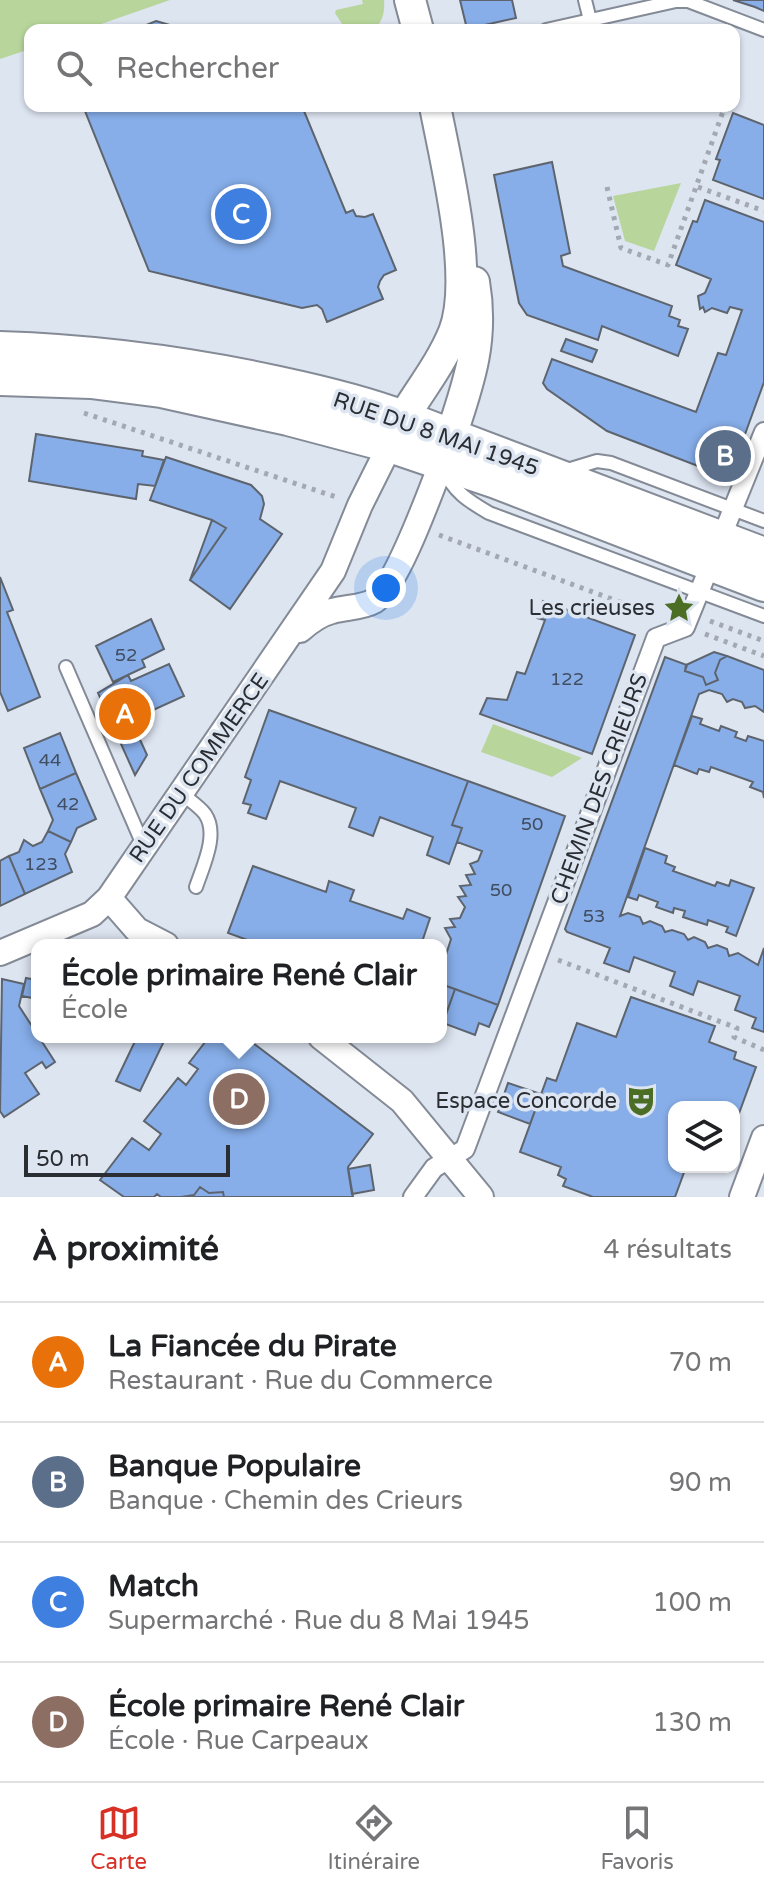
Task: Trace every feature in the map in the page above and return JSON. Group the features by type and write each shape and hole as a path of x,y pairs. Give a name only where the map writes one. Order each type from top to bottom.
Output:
{"main road":[{"name":"RUE DU 8 MAI 1945","path":"0,349 108,355 201,368 312,391 397,431 716,551 764,555"},
{"name":"RUE DU 8 MAI 1945","path":"0,378 91,381 161,390 288,418 397,431"},
{"name":"RUE DU 8 MAI 1945","path":"446,449 552,475 716,551 764,584"}],"street":[{"path":"410,0 417,24"},
{"path":"416,0 418,24"},
{"path":"397,431 446,348 457,321 461,274 457,222 436,112"},
{"path":"446,449 476,358 478,336 473,273 457,222"},
{"name":"RUE DU COMMERCE","path":"109,898 333,571 360,505 397,431"},
{"name":"CHEMIN DES CRIEURS","path":"413,1197 434,1168 465,1149 656,638 685,627 764,432"},
{"name":"RUE DU COMMERCE","path":"288,638 329,611 367,604 384,592 399,565 446,449"},
{"path":"33,939 92,914 109,898 137,930 154,939"},
{"path":"0,953 31,940"},
{"path":"329,1043 402,1101 481,1197"},
{"path":"742,1197 764,1138"}],"lane":[{"path":"585,0 590,20"},
{"path":"572,24 629,5 688,1 764,30"},
{"path":"764,521 716,551 764,616"},
{"path":"66,667 144,847"},
{"path":"181,793 204,812 209,822 210,843 196,887"}],"path":[{"path":"607,187 621,248 668,265 723,112"},
{"path":"698,187 764,211"},
{"path":"690,613 764,641"},
{"path":"538,953 737,1028 734,1037 764,1050"}],"green space":[{"path":"0,0 170,0 101,24 24,24 24,51 0,59"},
{"path":"362,0 384,0 384,12 378,24 342,24 335,13 336,10 363,4"},
{"path":"681,183 654,251 625,241 613,196"},
{"path":"493,724 582,758 552,777 481,752"}],"building":[{"path":"460,0 512,0 516,18 489,24 466,24"},
{"path":"733,0 764,0 764,11 755,7"},
{"path":"85,112 304,112 346,213 353,210 356,216 365,217 373,214 396,270 384,275 380,281 378,287 383,299 327,322 317,305 302,308 149,271"},
{"path":"733,113 764,125 764,199 713,180 720,160 716,159"},
{"path":"552,162 570,253 561,256 563,266 672,306 669,316 680,320 678,326 688,329 678,356 602,326 598,340 527,315 519,303 494,175"},
{"path":"705,200 764,222 764,382 729,478 607,431 543,383 552,359 696,412 718,353 726,355 742,310 730,307 727,313 712,308 705,312 703,307 700,309 698,296 705,293 711,279 676,265 693,221 697,222"},
{"path":"566,339 597,350 592,362 561,351"},
{"path":"36,434 143,451 142,456 164,460 155,486 138,484 136,499 29,481"},
{"path":"166,457 251,485 262,496 264,504 260,519 282,534 230,609 190,580 226,528 212,520 150,500"},
{"path":"212,520 226,528 190,580"},
{"path":"0,577 13,610 7,612 40,697 8,711 0,692"},
{"path":"543,601 635,635 592,754 480,714 487,698 507,700 517,672 525,674 545,620 537,618"},
{"path":"151,619 164,649 142,660 145,667 113,682 96,646"},
{"path":"714,652 727,656 720,660 715,673 718,680 706,685 703,677 685,671 686,665"},
{"path":"727,656 764,670 764,712 755,706 745,708 742,702 733,699 727,702 722,694 709,690 699,694 620,916 628,913 640,917 643,924 650,921 662,926 665,932 672,930 684,934 688,940 694,937 705,942 708,948 717,945 727,949 729,956 738,953 758,965 764,948 764,1032 752,1028 756,1018 735,1010 740,996 698,981 693,995 670,986 675,972 634,957 629,972 604,963 610,948 565,929 665,657 687,665 685,671 703,677 706,685 718,680 715,673 720,660"},
{"path":"169,664 184,696 131,720 147,755 135,775 98,693 128,675 131,681"},
{"path":"269,710 468,781 452,825 462,828 449,864 427,855 433,837 380,817 373,836 349,827 356,808 280,781 266,819 248,813 251,805 243,803 251,780 245,777"},
{"path":"692,716 702,719 700,724 719,731 721,726 737,732 735,737 746,741 748,736 764,741 764,798 763,792 750,787 753,782 711,767 709,772 699,769 697,774 674,765"},
{"path":"60,733 76,773 40,789 24,748"},
{"path":"76,773 96,819 77,828 71,842 48,831 53,820 40,789"},
{"path":"468,781 565,816 498,1005 447,986 447,952 451,939 445,928 455,927 450,919 460,918 465,907 458,897 466,896 460,886 471,885 466,875 475,874 470,864 478,861 482,851 457,842 462,828 452,825"},
{"path":"48,831 71,842 65,854 72,872 25,894 9,856 19,852 24,840 33,846 42,842"},
{"path":"645,848 667,856 665,863 675,867 673,871 715,886 717,882 729,886 731,880 754,888 736,936 726,932 728,927 708,920 707,925 683,917 685,911 674,908 673,913 656,907 658,902 639,895 637,900 628,897"},
{"path":"9,856 25,894 0,906 0,861"},
{"path":"253,866 326,892 329,881 354,890 350,901 403,919 407,909 430,918 423,939 244,939 228,933"},
{"path":"26,978 31,979 31,998 22,996"},
{"path":"2,979 24,984 19,1006 31,1025 31,1043 43,1043 55,1062 46,1068 42,1062 25,1073 39,1094 4,1117 0,1111"},
{"path":"447,986 455,989 447,1012"},
{"path":"455,989 498,1005 489,1027 479,1023 475,1035 447,1024 447,1012"},
{"name":"Espace Concorde","path":"631,997 715,1026 709,1042 736,1052 734,1059 756,1067 740,1111 740,1101 668,1101 668,1173 684,1173 675,1197 593,1197 563,1186 566,1179 558,1175 561,1167 520,1152 547,1078 556,1081 577,1023 616,1037"},
{"path":"134,1043 163,1043 140,1091 116,1081"},
{"path":"204,1043 253,1043 373,1134 348,1167 353,1197 224,1197 223,1192 209,1193 200,1187 194,1195 181,1197 161,1197 157,1194 154,1197 124,1197 100,1180 132,1138 149,1150 161,1134 144,1121 178,1078 186,1085 198,1069 189,1063"},
{"path":"508,1083 541,1094 530,1124 498,1112"},
{"path":"370,1165 374,1190 352,1194 348,1169"},
{"path":"200,1187 209,1193 223,1192 224,1197 181,1197 194,1195"}],"place":[{"name":"Match","path":"241,214"},
{"name":"Banque Populaire","path":"725,456"},
{"name":"Les crieuses","path":"679,608"},
{"name":"La Fiancée du Pirate","path":"125,714"},
{"name":"École primaire René Clair","path":"239,1099"},
{"name":"Espace Concorde","path":"641,1101"}]}
